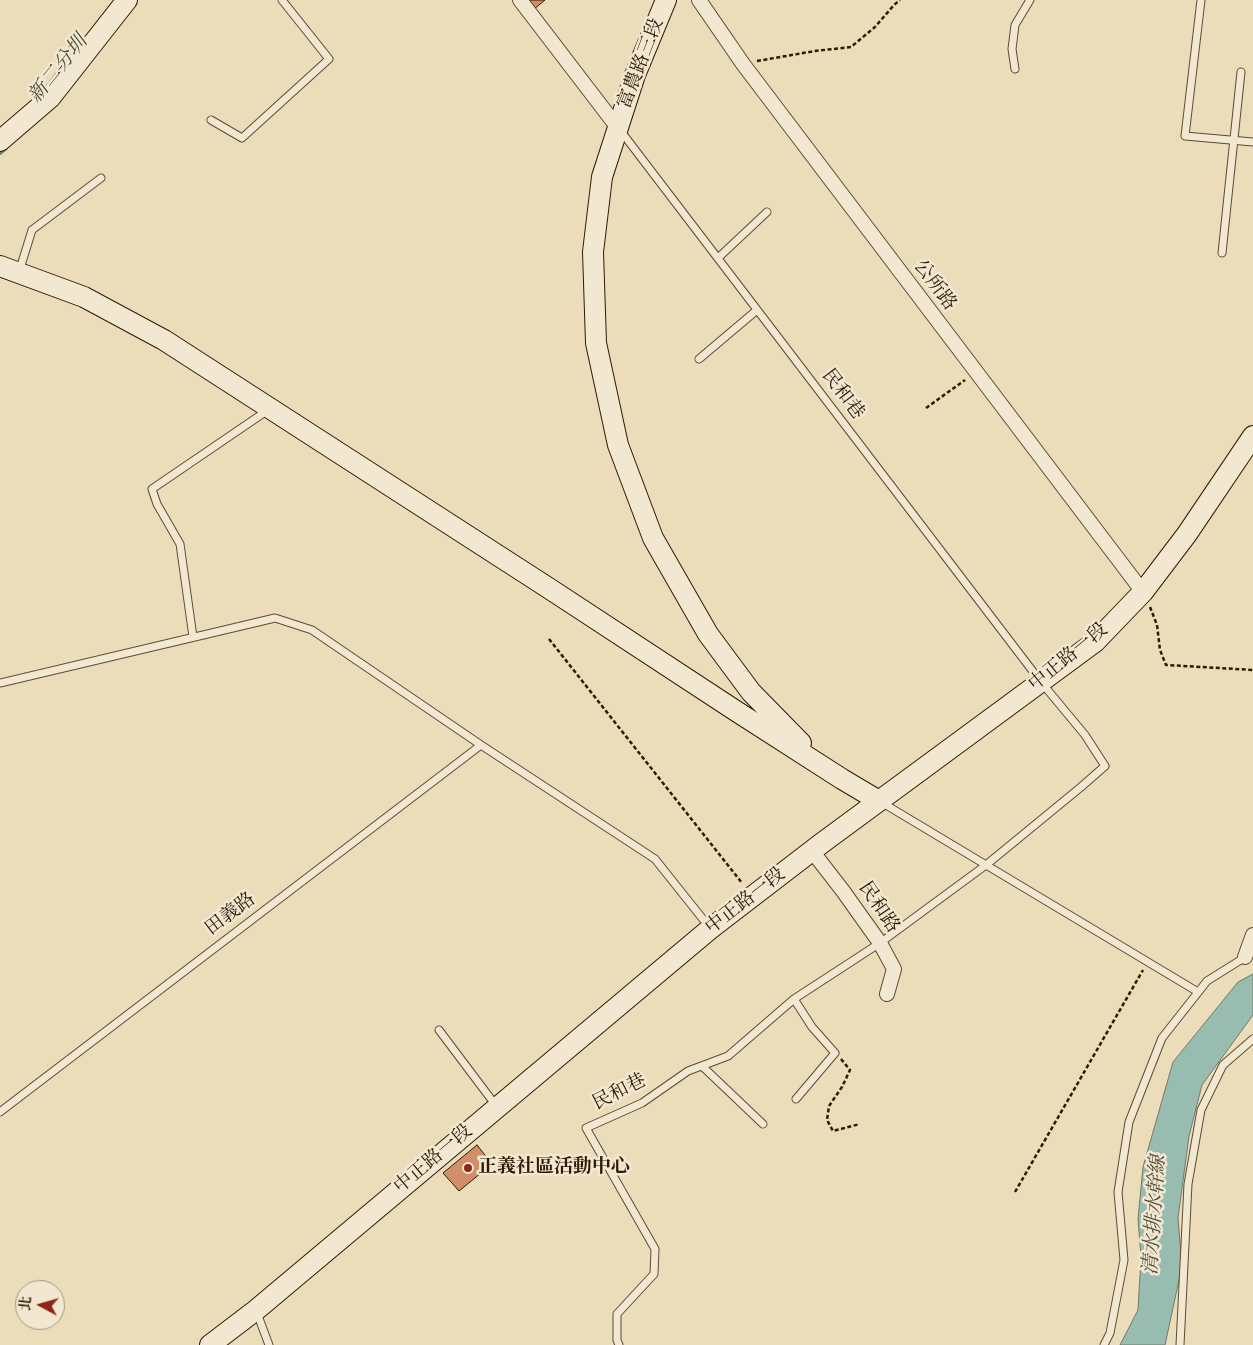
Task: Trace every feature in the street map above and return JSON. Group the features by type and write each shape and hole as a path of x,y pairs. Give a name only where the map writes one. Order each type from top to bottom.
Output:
{"street":[{"path":"0,141 50,98 127,0"},
{"path":"520,0 618,128"},
{"name":"富農路三段","path":"666,0 635,74 602,177 593,252 596,343 618,445 653,538 708,634 751,692 796,738 842,779"},
{"name":"公所路","path":"699,0 743,64 1143,592"},
{"path":"0,266 84,297 164,340 550,588 736,711 879,801"},
{"name":"中正路一段","path":"210,1345 256,1310 710,929 879,801 1095,642 1143,592 1187,534 1253,436"},
{"path":"736,711 745,710 749,705 751,692"},
{"name":"民和路","path":"812,851 880,943 894,969 887,994"},
{"path":"1249,955 1253,936"}],"lane":[{"path":"212,120 242,138 329,59 282,0"},
{"path":"1015,69 1012,49 1015,25 1030,0"},
{"path":"1201,0 1185,136 1253,142"},
{"path":"1222,253 1241,72"},
{"name":"民和巷","path":"618,128 1040,682 1085,735 1104,766 986,865 880,943 794,999 728,1056 688,1071 642,1103 586,1128 655,1249 654,1274 617,1314 617,1340 619,1345"},
{"path":"19,273 32,230 101,178"},
{"path":"718,258 767,212"},
{"path":"699,359 757,310"},
{"path":"193,637 180,544 157,504 152,489 270,408"},
{"path":"0,683 275,618 312,630 481,745 655,859 710,929"},
{"name":"田義路","path":"0,1112 481,745"},
{"path":"879,801 1198,992"},
{"path":"1104,1345 1110,1333 1124,1260 1118,1192 1129,1122 1162,1038 1207,981 1249,955"},
{"path":"794,999 812,1027 834,1053 796,1099"},
{"path":"439,1030 497,1107"},
{"path":"1180,1345 1188,1184 1201,1110 1223,1066 1253,1039"},
{"path":"702,1066 763,1124"},
{"path":"256,1310 269,1345"}],"path":[{"path":"743,64 815,51 851,48 875,28 900,0"},
{"path":"926,408 976,372"},
{"path":"1143,592 1157,625 1160,650 1166,665 1253,670"},
{"path":"549,639 752,896"},
{"path":"1015,1192 1148,962"},
{"path":"834,1053 850,1070 842,1087 829,1106 827,1120 833,1131 860,1124"}],"water":[{"name":"清水排水幹線","path":"1253,974 1253,1015 1202,1085 1189,1136 1178,1218 1182,1266 1165,1345 1120,1345 1138,1310 1141,1257 1138,1219 1143,1167 1173,1062 1238,982"}],"building":[{"path":"526,0 545,0 533,10"},
{"name":"正義社區活動中心","path":"477,1145 492,1164 459,1191 443,1173"}],"waterway":[{"name":"新二分圳","path":"0,153 6,148"}],"place":[{"name":"正義社區活動中心","path":"468,1168"}]}
